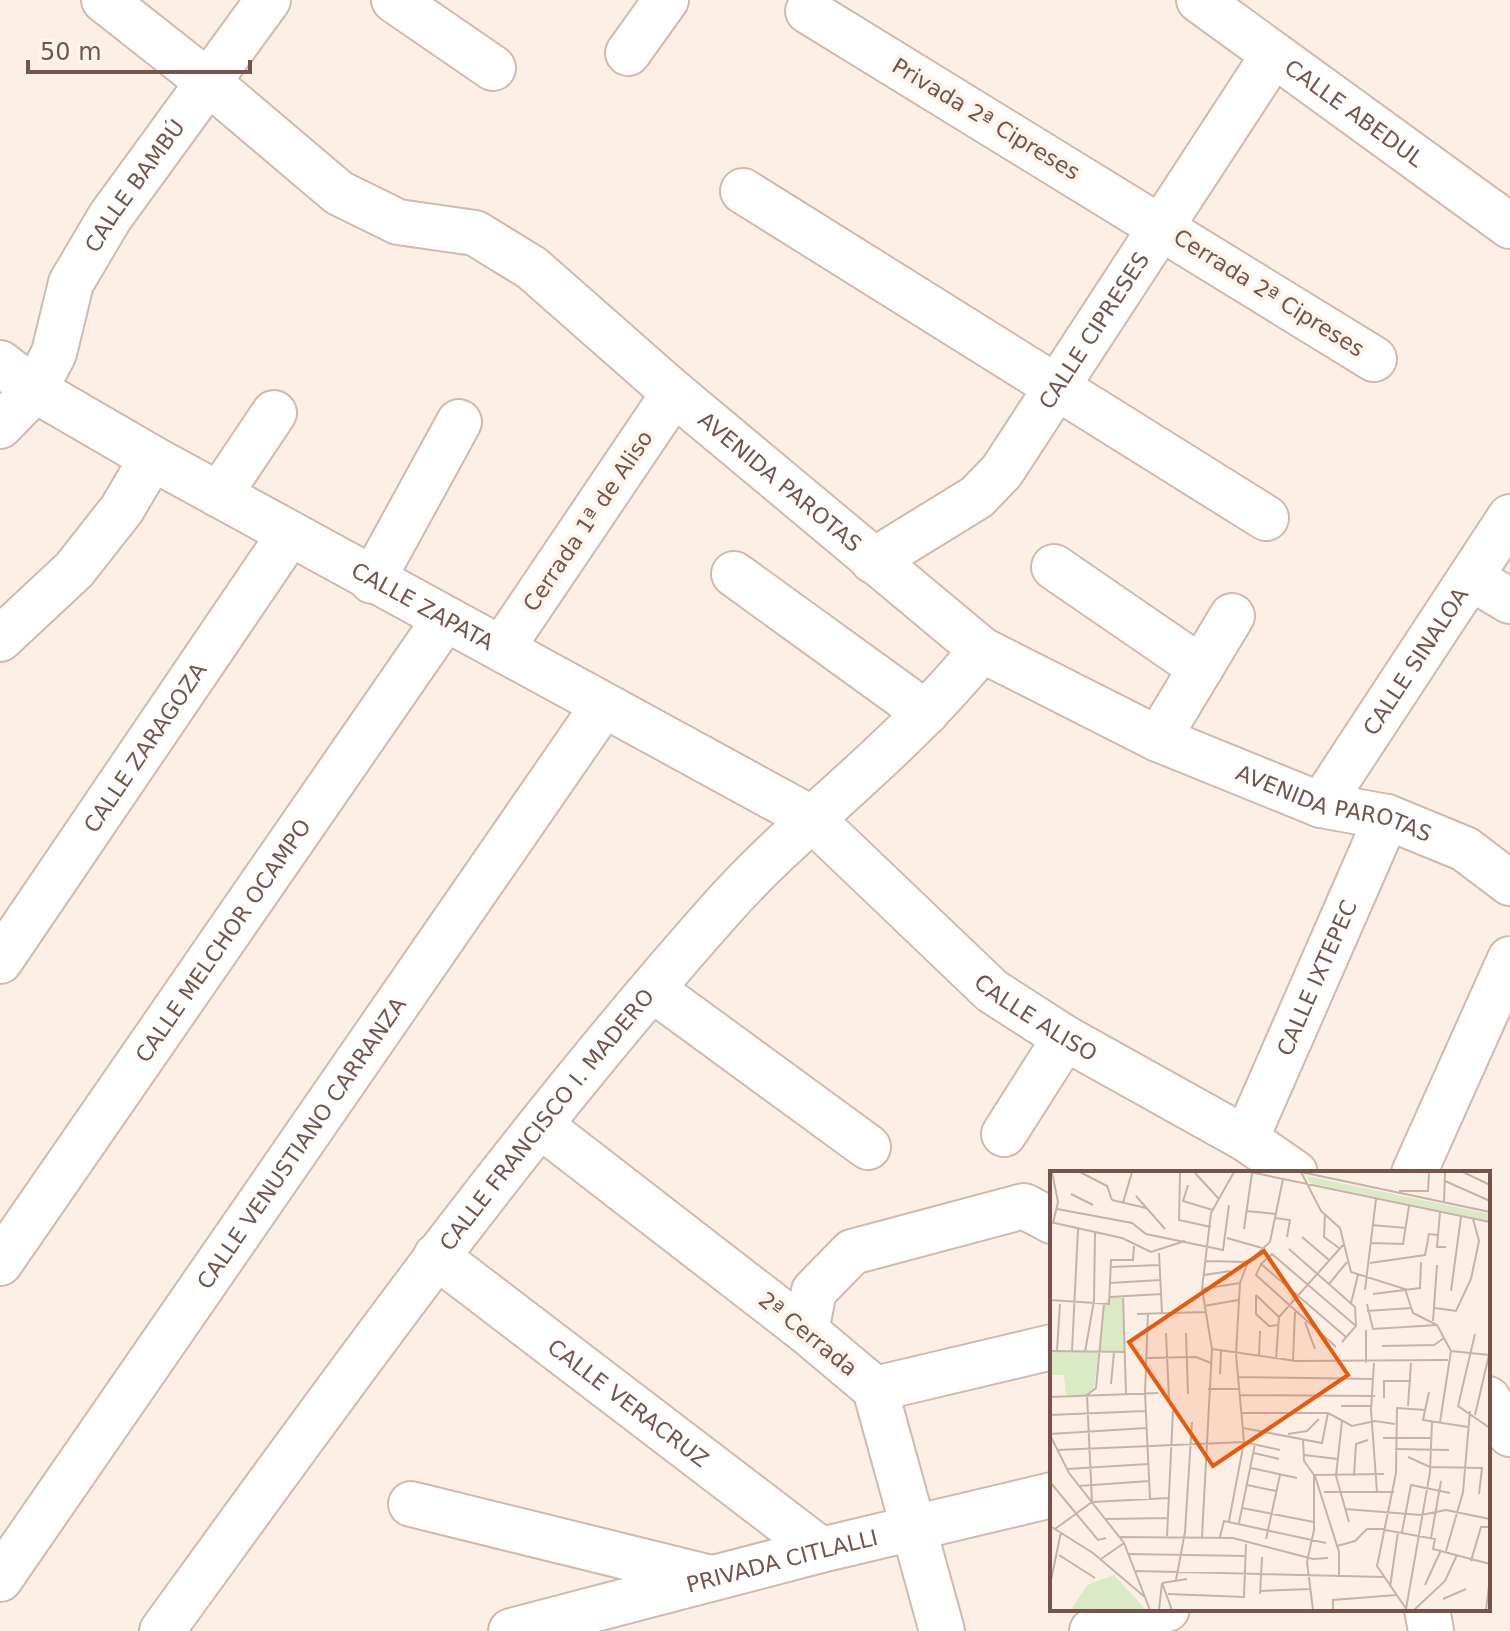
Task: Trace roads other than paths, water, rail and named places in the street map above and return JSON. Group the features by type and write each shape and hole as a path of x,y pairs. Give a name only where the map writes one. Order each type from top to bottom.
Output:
{"street":[{"name":"AVENIDA PAROTAS","path":"104,0 208,82 339,193 398,222 475,233 532,268 674,393 982,650 1158,739 1321,805 1387,817 1465,849 1510,883"},
{"name":"CALLE BAMBÚ","path":"0,426 35,390 54,353 71,283 110,217 268,0"},
{"path":"394,0 493,68"},
{"path":"628,53 666,0"},
{"name":"CALLE ABEDUL","path":"1199,0 1272,57 1509,223"},
{"name":"Privada 2ª Cipreses","path":"808,11 1164,227"},
{"name":"CALLE CIPRESES","path":"873,561 977,497 1002,471 1060,387 1272,57"},
{"path":"743,191 1266,518"},
{"name":"Cerrada 2ª Cipreses","path":"1164,227 1374,359"},
{"name":"CALLE ZAPATA","path":"0,363 35,390 289,535 811,818"},
{"name":"Cerrada 1ª de Aliso","path":"502,648 674,393"},
{"path":"219,495 274,413"},
{"path":"372,581 459,422"},
{"path":"0,639 74,570 122,509 152,458"},
{"name":"CALLE SINALOA","path":"1321,805 1510,517"},
{"name":"CALLE ZARAGOZA","path":"0,961 289,535"},
{"path":"1054,567 1201,668"},
{"path":"734,574 926,713"},
{"path":"1471,578 1510,601"},
{"path":"1158,739 1232,616"},
{"name":"CALLE MELCHOR OCAMPO","path":"0,1263 445,619"},
{"name":"CALLE FRANCISCO I. MADERO","path":"162,1631 436,1256 652,989 724,905 811,818 926,713 982,650"},
{"name":"CALLE VENUSTIANO CARRANZA","path":"0,1579 603,706"},
{"name":"CALLE IXTEPEC","path":"1246,1139 1387,817"},
{"name":"CALLE ALISO","path":"811,818 992,991 1065,1038 1246,1139 1292,1171"},
{"path":"1415,1171 1510,959"},
{"path":"652,989 868,1147"},
{"path":"1004,1134 1065,1038"},
{"name":"2ª Cerrada","path":"541,1126 806,1331 875,1389 942,1631"},
{"path":"806,1331 814,1291 852,1252 1024,1206 1050,1220"},
{"name":"CALLE VERACRUZ","path":"436,1256 821,1550"},
{"path":"875,1389 1050,1347"},
{"path":"1490,1402 1510,1434"},
{"name":"PRIVADA CITLALLI","path":"511,1631 821,1550 1050,1495"},
{"path":"411,1504 712,1578"},
{"path":"1092,1631 1160,1611"},
{"path":"1427,1611 1431,1631"}]}
